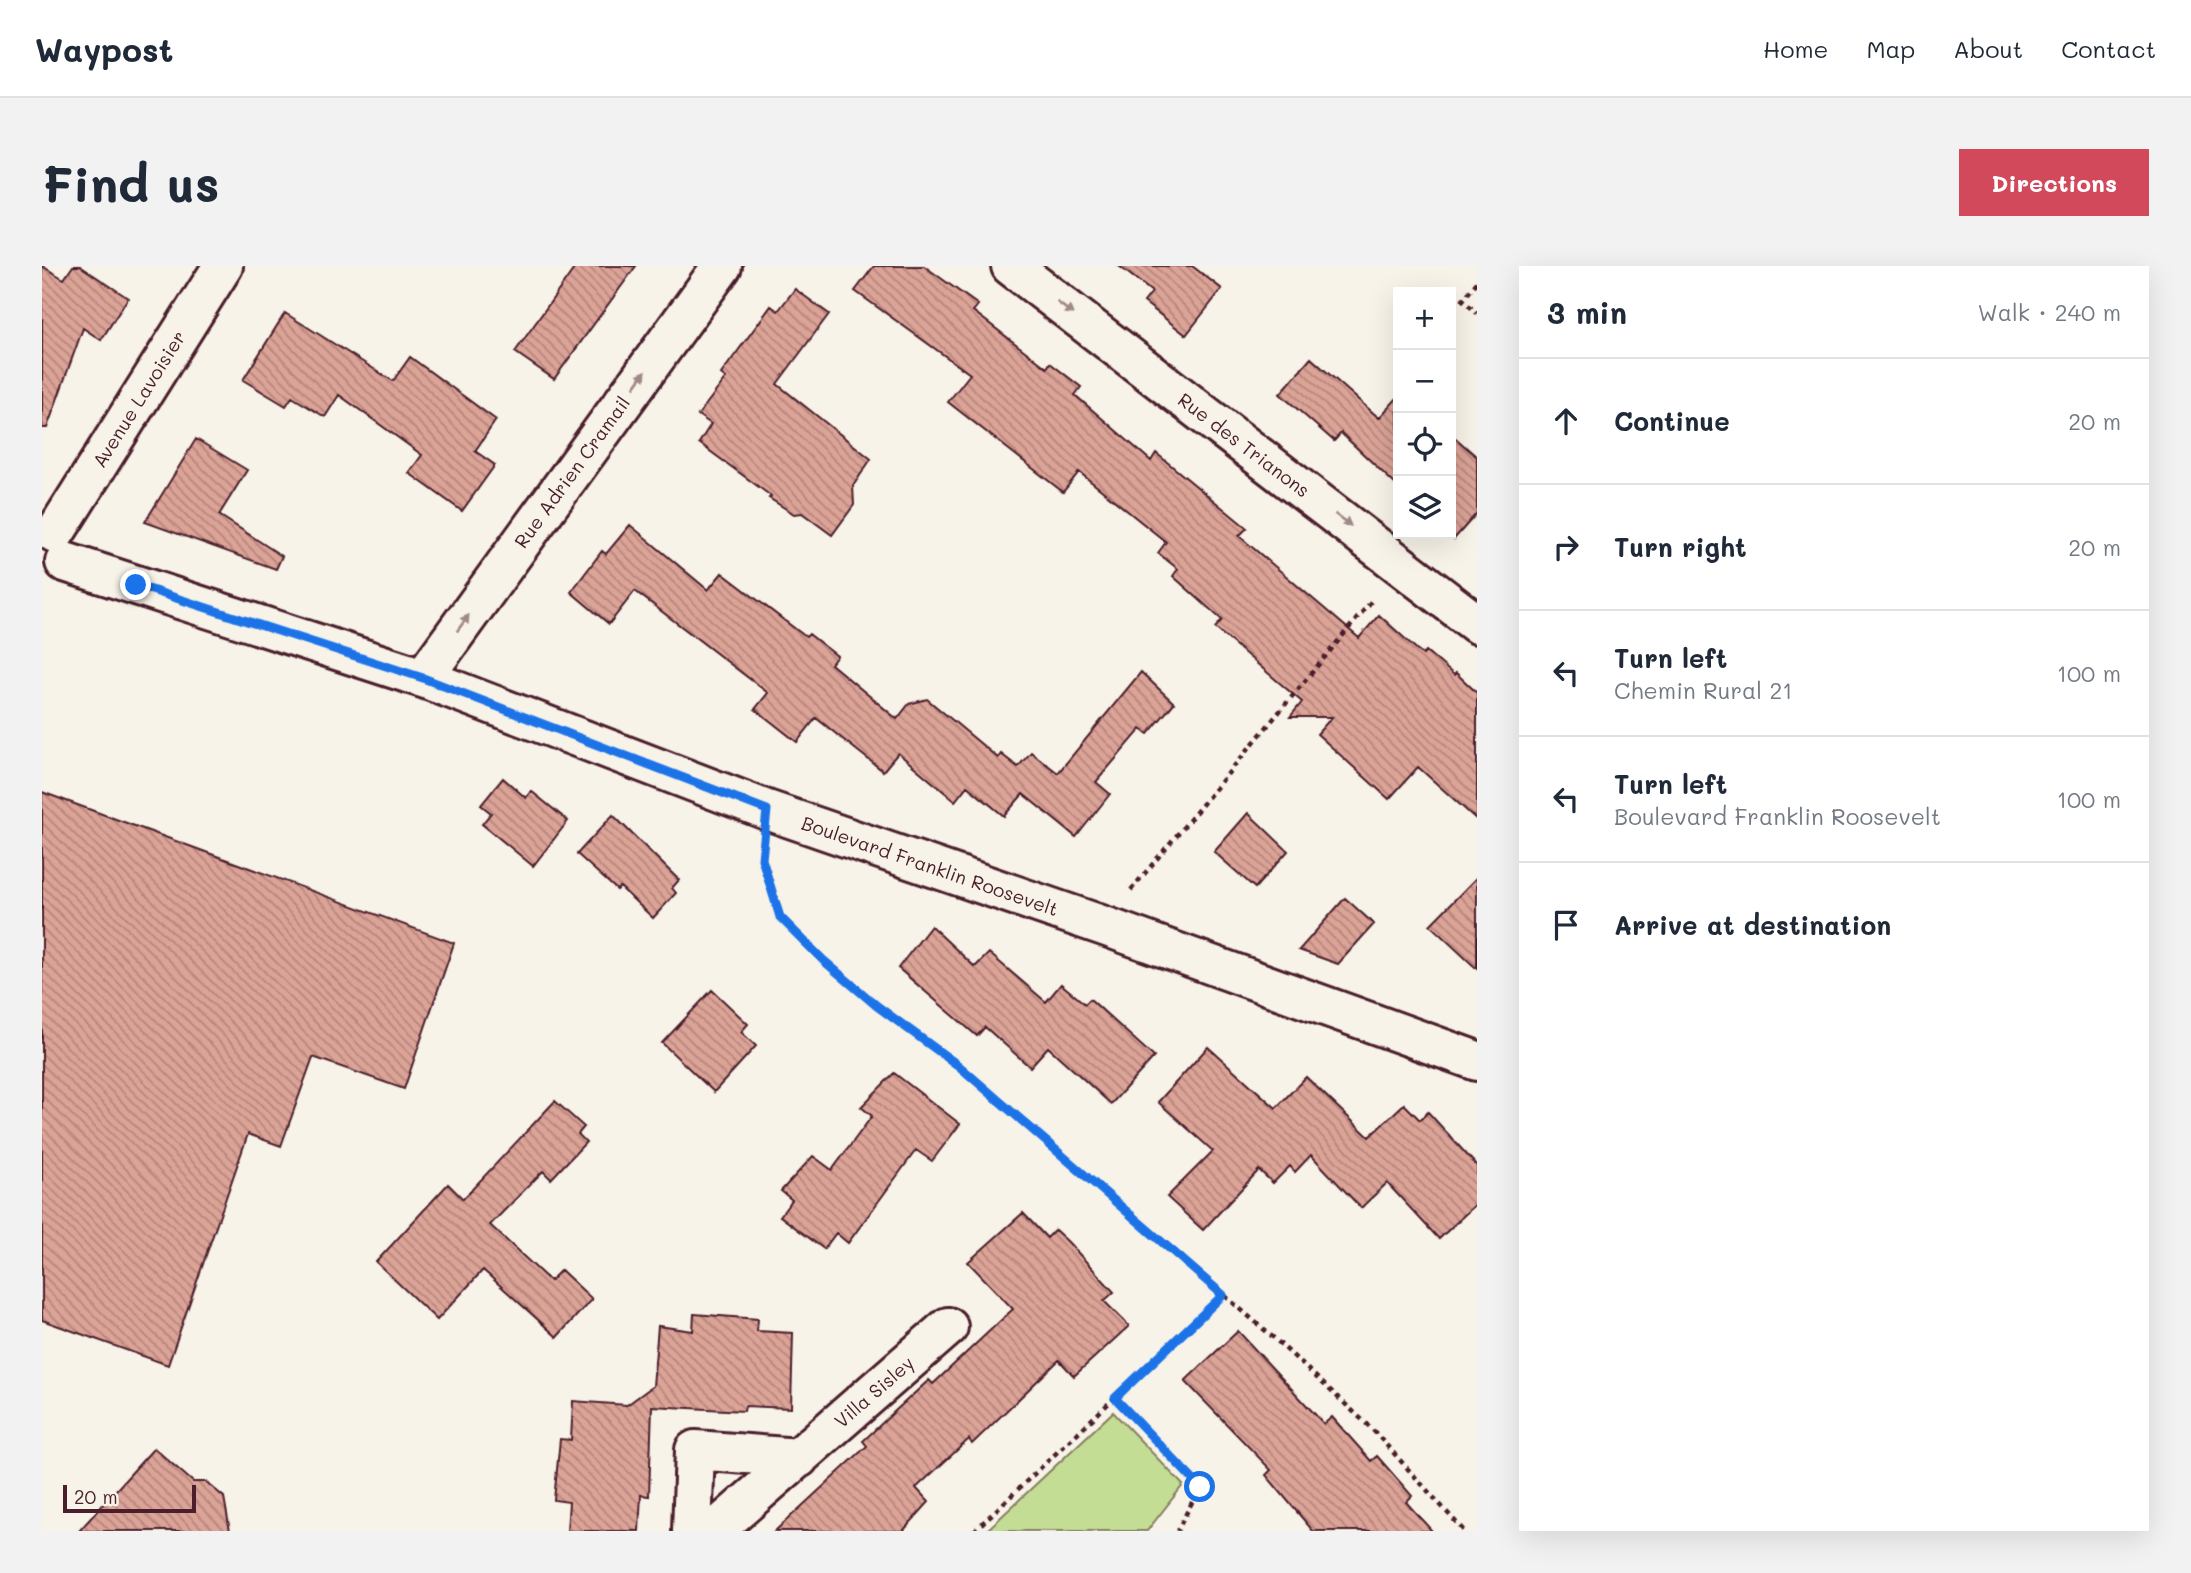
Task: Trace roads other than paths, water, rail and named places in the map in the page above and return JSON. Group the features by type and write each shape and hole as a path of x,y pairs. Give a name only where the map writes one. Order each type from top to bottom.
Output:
{"street":[{"name":"Avenue Lavoisier","path":"51,550 223,266"},
{"name":"Rue Adrien Cramail","path":"423,678 722,266"},
{"name":"Rue des Trianons","path":"1011,266 1477,624"},
{"name":"Boulevard Franklin Roosevelt","path":"51,550 423,678 767,810 1107,927 1477,1061"},
{"name":"Villa Sisley","path":"715,1531 948,1327"},
{"path":"691,1531 695,1450 799,1458"}]}
